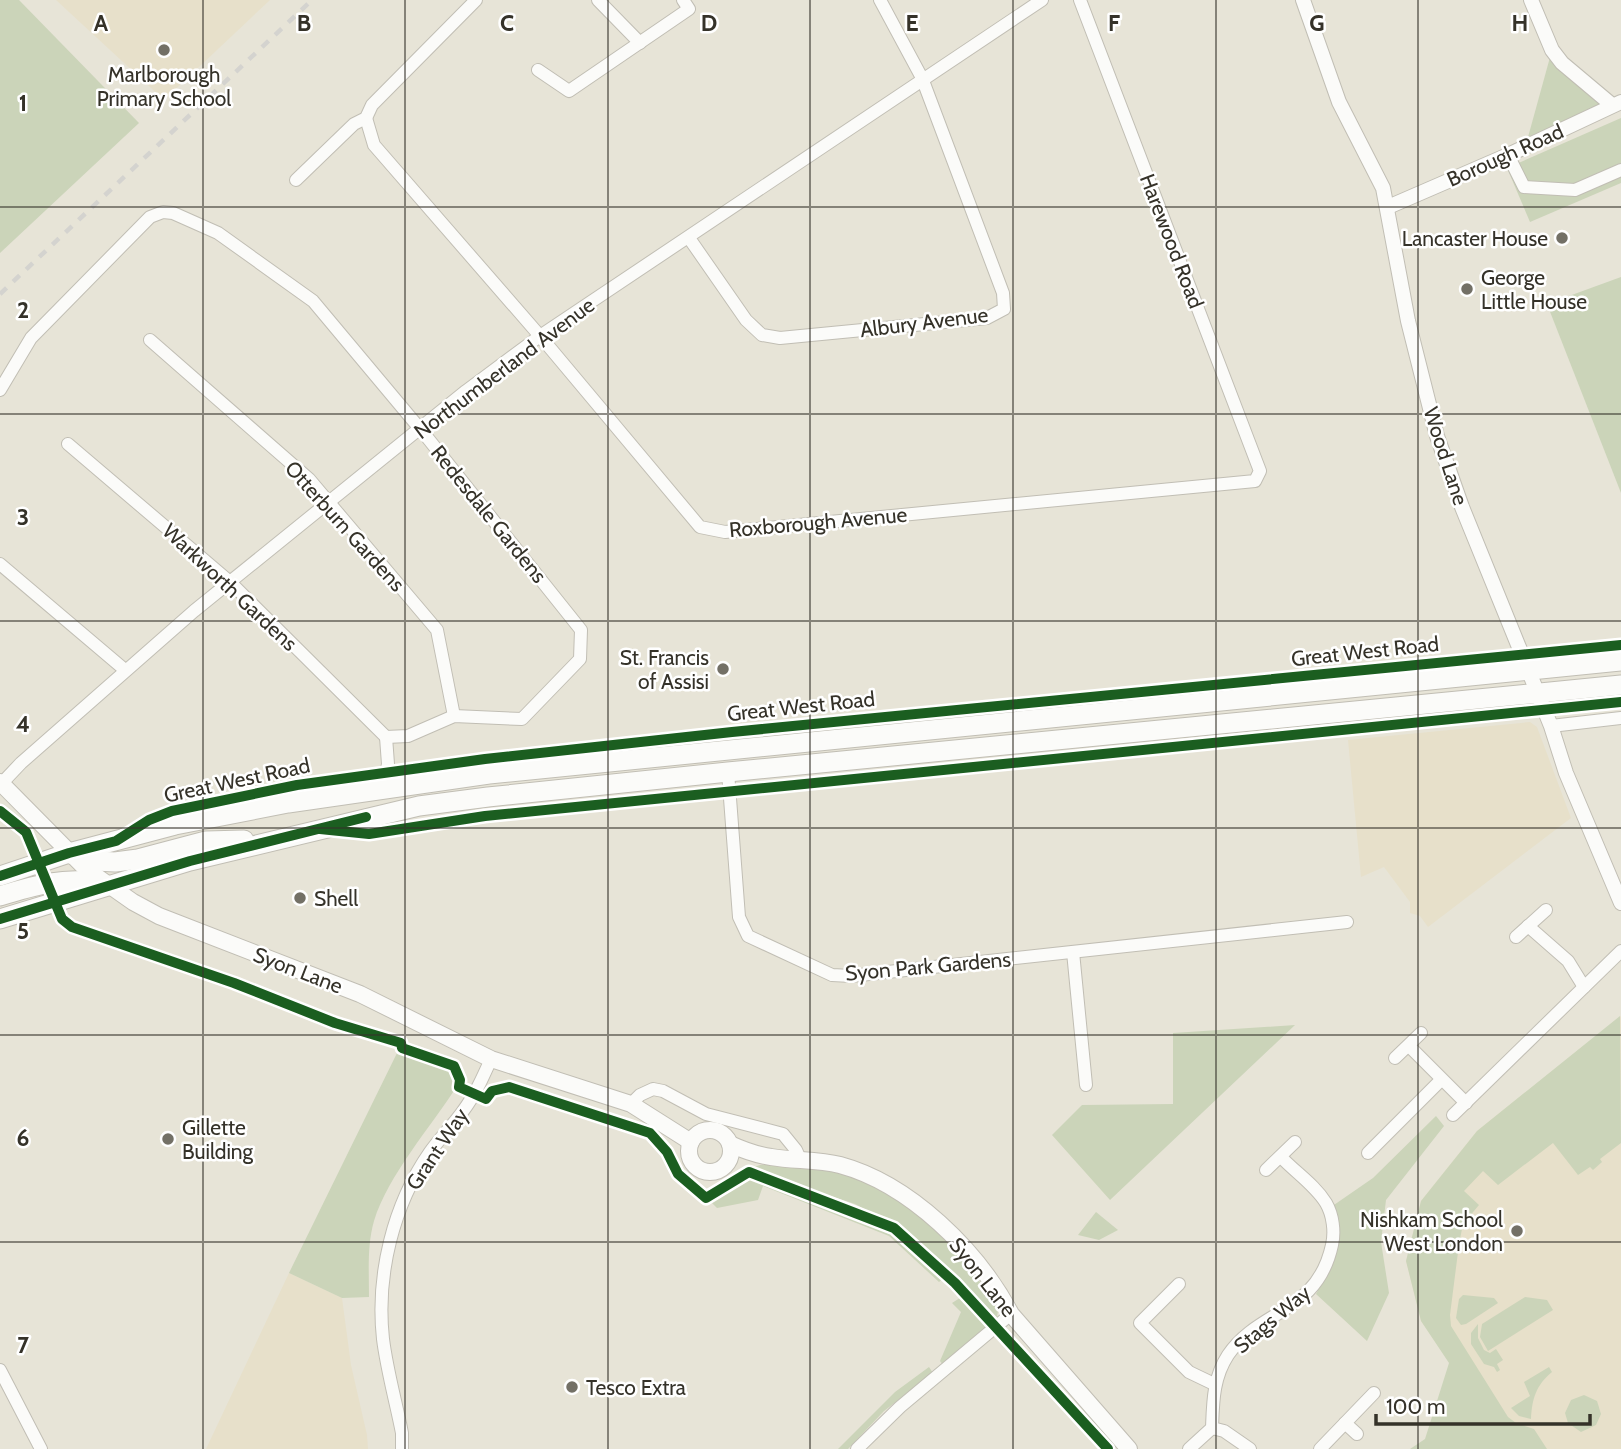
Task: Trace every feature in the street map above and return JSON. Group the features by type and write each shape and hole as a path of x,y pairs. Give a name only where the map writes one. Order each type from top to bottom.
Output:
{"highway":[{"name":"Great West Road","path":"0,876 69,853 175,825 288,803 489,774 1621,661"},
{"path":"0,919 190,861 419,806 728,772 1621,685"},
{"path":"69,853 96,861 115,862 138,859 206,841 276,840"},
{"path":"0,896 31,887 69,881 108,885"}],"main road":[{"name":"Syon Lane","path":"1,782 69,853 108,885 139,905 185,928 360,994 491,1059 631,1104 691,1142"},
{"path":"715,1131 730,1144 727,1164 715,1172 701,1170 692,1162 689,1149 691,1142 701,1133 715,1131"},
{"name":"Syon Lane","path":"730,1144 771,1157"},
{"name":"Syon Lane","path":"727,1164 771,1157 840,1165 881,1182 916,1202 940,1223 972,1259 1002,1297 1011,1314 1129,1449"}],"street":[{"path":"296,180 354,124 366,118 372,105 476,0"},
{"path":"598,0 640,43"},
{"path":"538,70 569,91 689,9 683,0"},
{"path":"880,0 922,78"},
{"name":"Northumberland Avenue","path":"1,782 125,670 230,582 540,336 1042,0"},
{"name":"Harewood Road","path":"1080,0 1259,471 1255,481"},
{"name":"Wood Lane","path":"1303,0 1339,102 1383,188 1408,321 1437,436 1462,508 1538,695 1570,784 1621,903"},
{"path":"1531,0 1552,50 1562,63 1617,104"},
{"name":"Albury Avenue","path":"688,238 746,320 762,335 780,338 988,318 1004,309 1003,293 922,78"},
{"name":"Borough Road","path":"1388,206 1508,155 1617,104"},
{"name":"Roxborough Avenue","path":"366,118 374,145 540,336 700,527 725,532 1255,481"},
{"path":"1508,155 1524,187 1575,190 1621,170"},
{"name":"Redesdale Gardens","path":"0,390 31,338 150,217 163,212 173,213 218,233 313,301 420,429 581,630 580,659 522,719 454,716 408,736 386,737"},
{"name":"Otterburn Gardens","path":"150,340 309,480 437,630 454,716"},
{"name":"Warkworth Gardens","path":"68,444 230,582 386,737"},
{"path":"0,564 125,670"},
{"path":"1550,726 1621,718"},
{"path":"383,789 388,764 386,737"},
{"name":"Syon Park Gardens","path":"728,772 738,916 748,936 832,975 851,976 1347,922"},
{"path":"1516,937 1546,911"},
{"path":"1528,926 1568,961 1584,988"},
{"path":"1452,1115 1621,951"},
{"path":"1073,952 1086,1084"},
{"path":"1395,1058 1421,1033"},
{"path":"1409,1046 1466,1102"},
{"name":"Grant Way","path":"402,1449 402,1433 383,1339 383,1286 388,1248 403,1201 415,1177 430,1152 475,1094 491,1059"},
{"path":"1368,1153 1441,1080"},
{"path":"631,1104 640,1095 653,1090 663,1091 706,1114 783,1134 800,1159"},
{"path":"1266,1170 1295,1142"},
{"name":"Stags Way","path":"1212,1428 1214,1384 1228,1355 1246,1335 1299,1301 1322,1272 1330,1256 1334,1237 1326,1204 1281,1157"},
{"path":"1179,1284 1140,1323 1189,1372 1214,1384"},
{"path":"857,1449 900,1407 1011,1314"},
{"path":"0,1370 41,1449"},
{"path":"1320,1449 1374,1393"},
{"path":"1345,1423 1357,1434"},
{"path":"1189,1449 1212,1428 1224,1432 1250,1449"}],"shaded area":[{"name":"Marlborough Primary School","path":"56,0 270,0 164,100"},
{"path":"1530,722 1537,727 1571,818 1428,927 1420,916 1410,913 1410,902 1384,867 1361,877 1348,740"},
{"name":"Nishkam School West London","path":"1621,1016 1621,1449 1420,1449 1469,1390 1421,1321 1406,1261 1421,1201 1477,1131"},
{"path":"289,1273 342,1298 351,1365 368,1449 206,1449"}],"green space":[{"path":"0,0 19,0 139,123 0,253"},
{"path":"1552,50 1612,105 1525,148"},
{"path":"1621,118 1621,183 1530,222 1507,168"},
{"path":"1621,277 1621,493 1547,304"},
{"path":"1620,1016 1621,1143 1600,1159 1602,1162 1593,1170 1590,1167 1578,1175 1553,1143 1498,1185 1483,1171 1464,1191 1479,1205 1463,1224 1459,1244 1452,1244 1452,1251 1458,1252 1451,1326 1508,1417 1534,1429 1547,1449 1410,1449 1425,1439 1449,1363 1421,1321 1406,1261 1421,1201 1477,1131"},
{"path":"1295,1025 1110,1200 1052,1135 1082,1105 1173,1104 1173,1033"},
{"path":"398,1051 452,1071 457,1086 389,1186 381,1204 370,1239 369,1297 342,1298 289,1273"},
{"path":"1436,1116 1444,1126 1386,1200 1381,1242 1389,1293 1367,1341 1316,1294 1332,1265 1331,1207 1373,1178"},
{"path":"787,1164 842,1173 881,1188 939,1230 973,1271 998,1311 997,1317 992,1321 894,1225 855,1204 748,1169 760,1165"},
{"path":"752,1174 893,1229 945,1277 939,1282 889,1236 763,1186 758,1200 717,1208 708,1199"},
{"path":"1096,1212 1118,1230 1099,1240 1078,1235"},
{"path":"1463,1295 1494,1298 1498,1303 1461,1325 1456,1318 1459,1299"},
{"path":"963,1296 988,1323 983,1332 944,1366 940,1361 961,1312 952,1303"},
{"path":"1525,1297 1547,1300 1553,1310 1488,1351 1480,1337 1482,1324"},
{"path":"1478,1324 1478,1338 1484,1350 1490,1353 1496,1349 1503,1360 1497,1364 1500,1370 1497,1372 1494,1367 1484,1364 1471,1344 1471,1333"},
{"path":"929,1367 933,1373 884,1411 848,1449 838,1449 895,1392"},
{"path":"1549,1367 1552,1372 1536,1393 1531,1419 1519,1416 1511,1408 1530,1396 1524,1382"},
{"path":"1584,1395 1597,1401 1601,1414 1596,1425 1581,1432 1568,1423 1565,1413 1571,1400"}],"railway":[{"path":"0,294 312,0"}],"cycle path":[{"path":"0,876 116,841 149,820 172,811 297,785 485,759 732,732 1621,645"},
{"path":"320,829 369,834 485,816 1621,702"},
{"path":"0,811 26,832 62,919 72,927 234,983 335,1023 401,1043 402,1048 454,1066 460,1080 459,1087 486,1099 492,1091 509,1087 650,1133 667,1152 678,1174 706,1198 749,1172 894,1228 955,1283 1108,1449"},
{"path":"0,919 190,861 366,817"}],"place":[{"name":"Marlborough Primary School","path":"164,50"},
{"name":"Lancaster House","path":"1562,238"},
{"name":"George Little House","path":"1467,289"},
{"name":"St. Francis of Assisi","path":"723,669"},
{"name":"Shell","path":"300,898"},
{"name":"Gillette Building","path":"168,1139"},
{"name":"Nishkam School West London","path":"1517,1231"},
{"name":"Tesco Extra","path":"572,1387"}]}
